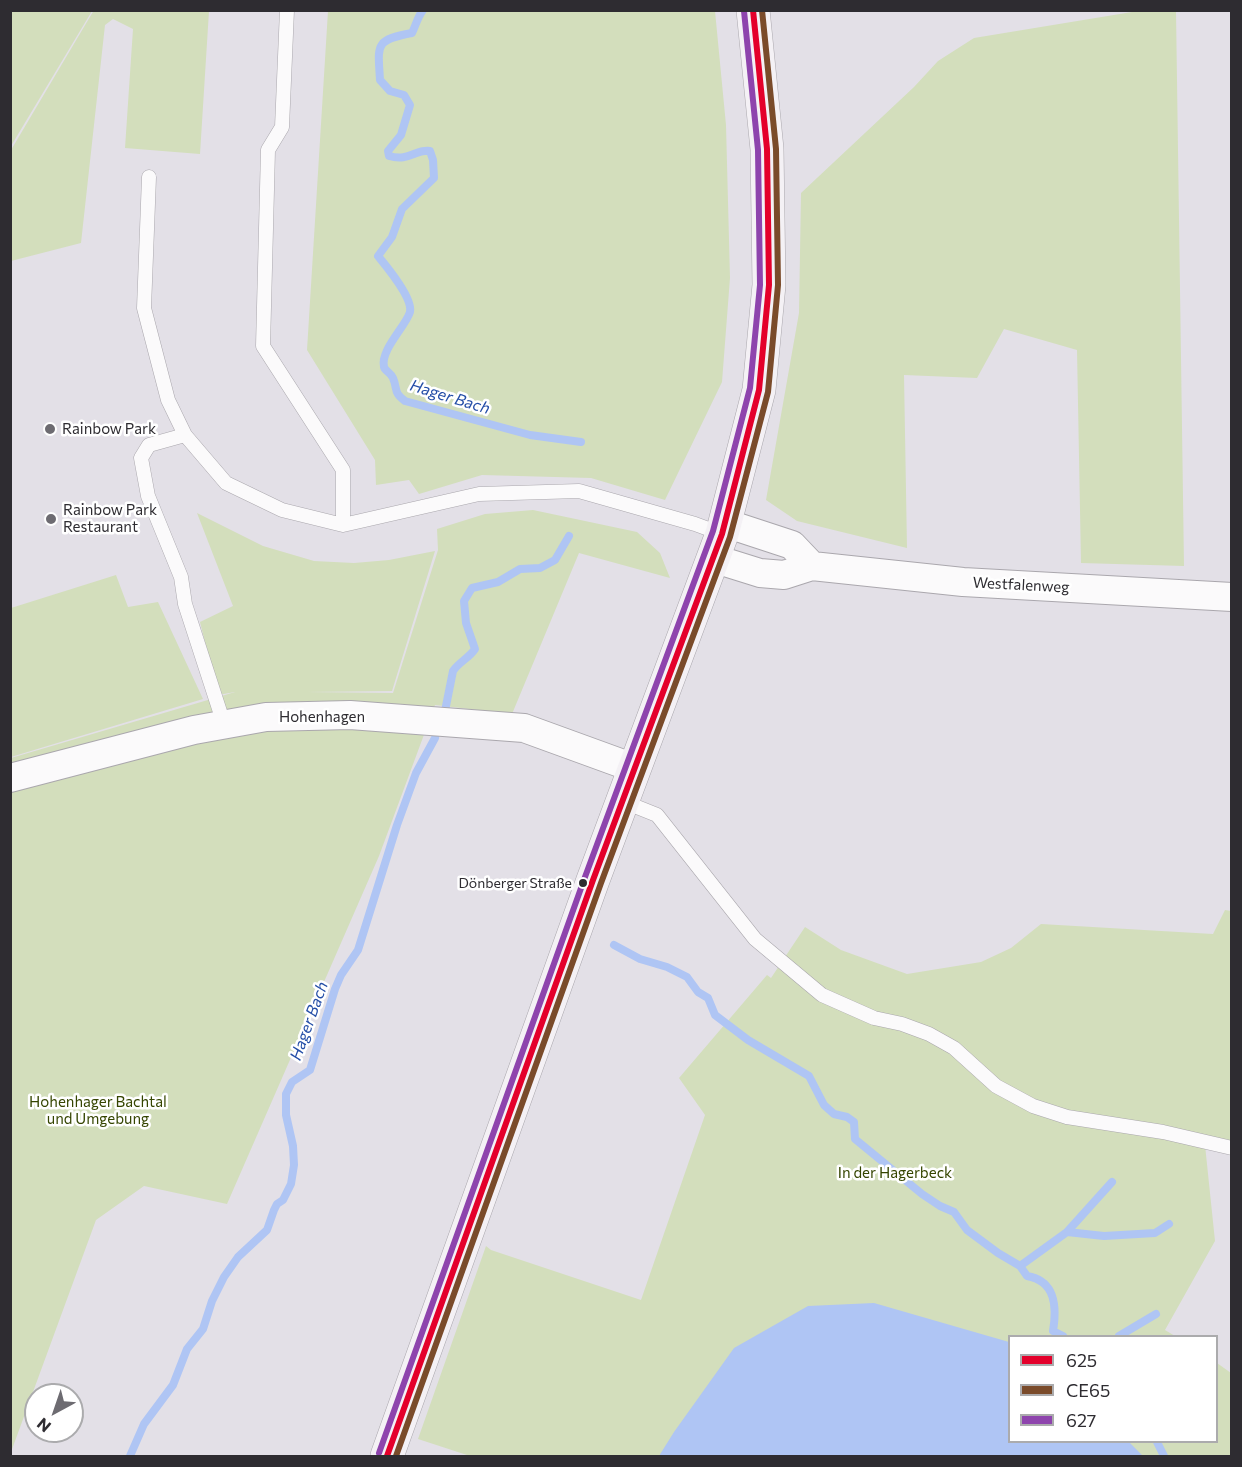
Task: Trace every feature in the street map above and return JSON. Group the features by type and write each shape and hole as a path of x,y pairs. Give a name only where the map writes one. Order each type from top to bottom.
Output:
{"street":[{"path":"387,1456 622,801 720,538 759,390 769,285 767,149 753,10"},
{"name":"Westfalenweg","path":"720,538 760,573 784,575 812,566 963,582 1232,597"},
{"name":"Hohenhagen","path":"10,778 224,724 266,717 350,715 524,729 634,768"}],"lane":[{"path":"287,10 282,127 268,150 263,346 343,470 343,525"},
{"path":"148,177 144,308 168,400 185,435 226,483 282,510 343,525 478,494 579,491 694,524 720,538"},
{"path":"185,435 149,446 141,458 148,496 181,577 185,604 224,724"},
{"path":"622,801 657,815 755,939 822,995 874,1018 902,1024 929,1034 954,1048 996,1086 1033,1106 1067,1117 1163,1132 1232,1148"}],"green space":[{"path":"94,10 209,11 200,154 125,148 133,29 113,19 105,25 81,243 11,261 11,150"},
{"path":"10,11 92,11 11,146"},
{"path":"328,11 715,11 726,125 730,278 722,382 665,500 591,478 482,475 419,494 409,480 376,485 375,460 307,350"},
{"path":"1138,11 1176,11 1184,566 1081,563 1077,350 1004,329 977,378 904,375 907,548 797,521 766,500 799,313 801,193 914,87 938,61 974,38"},
{"name":"Hohenhager Bachtal und Umgebung","path":"533,510 637,532 660,553 670,578 579,553 512,714 435,705 379,856 227,1204 144,1186 96,1220 36,1383 24,1383 24,1417 11,1452 11,758 235,692 218,695 200,622 233,606 197,513 263,546 314,561 354,563 389,560 435,551 392,691 307,692 393,693 438,550 437,529 485,514"},
{"path":"116,575 128,607 158,602 203,699 11,757 11,608"},
{"name":"In der Hagerbeck","path":"1225,910 1231,911 1231,1143 1205,1145 1215,1241 1165,1330 1173,1335 1008,1335 1008,1443 1218,1443 1218,1364 1231,1373 1231,1456 470,1456 418,1439 486,1246 491,1250 641,1300 705,1115 679,1078 767,975 771,978 805,927 841,950 907,974 981,962 1011,948 1041,924 1213,934"}],"water":[{"path":"874,1303 1008,1342 1008,1443 1130,1443 1143,1456 659,1456 734,1348 808,1306"}],"waterway":[{"name":"Hager Bach","path":"423,10 412,33 391,38 381,46 379,52 380,80 390,91 404,95 410,105 401,135 388,151 389,156 407,157 430,151 434,178 402,209 392,237 378,256 398,283 410,306 408,318 386,353 384,367 393,378 397,393 405,401 530,435 581,442"},
{"name":"Hager Bach","path":"445,711 453,671 475,649 466,623 464,601 472,588 498,582 520,569 540,568 555,560 569,536"},
{"name":"Hager Bach","path":"130,1456 144,1424 173,1385 187,1349 203,1329 212,1301 224,1277 238,1257 267,1230 277,1204 283,1200 291,1184 294,1165 293,1146 286,1115 286,1094 292,1082 310,1070 335,989 341,975 358,950 397,825 416,773 435,738"},
{"path":"614,945 640,959 667,967 687,977 698,992 708,998 715,1015 748,1040 809,1076 824,1105 834,1114 847,1117 854,1122 855,1139 922,1194 954,1212 967,1230 1020,1266 1027,1276 1044,1283 1049,1289 1054,1304 1053,1331 1061,1335"},
{"path":"1020,1266 1067,1232 1112,1182"},
{"path":"1067,1232 1104,1236 1155,1233 1169,1224"},
{"path":"1121,1335 1156,1314"},
{"path":"1158,1443 1164,1456"}],"transit line":[{"name":"625","path":"387,1456 593,880 722,534 759,390 769,285 767,149 753,10"},
{"name":"CE65","path":"396,1456 601,883 730,537 768,392 778,285 776,149 762,10"},
{"name":"627","path":"379,1453 585,877 713,531 750,388 760,285 758,150 744,11"}],"place":[{"name":"Rainbow Park","path":"50,429"},
{"name":"Rainbow Park Restaurant","path":"51,519"},
{"name":"Dönberger Straße","path":"583,883"}]}
